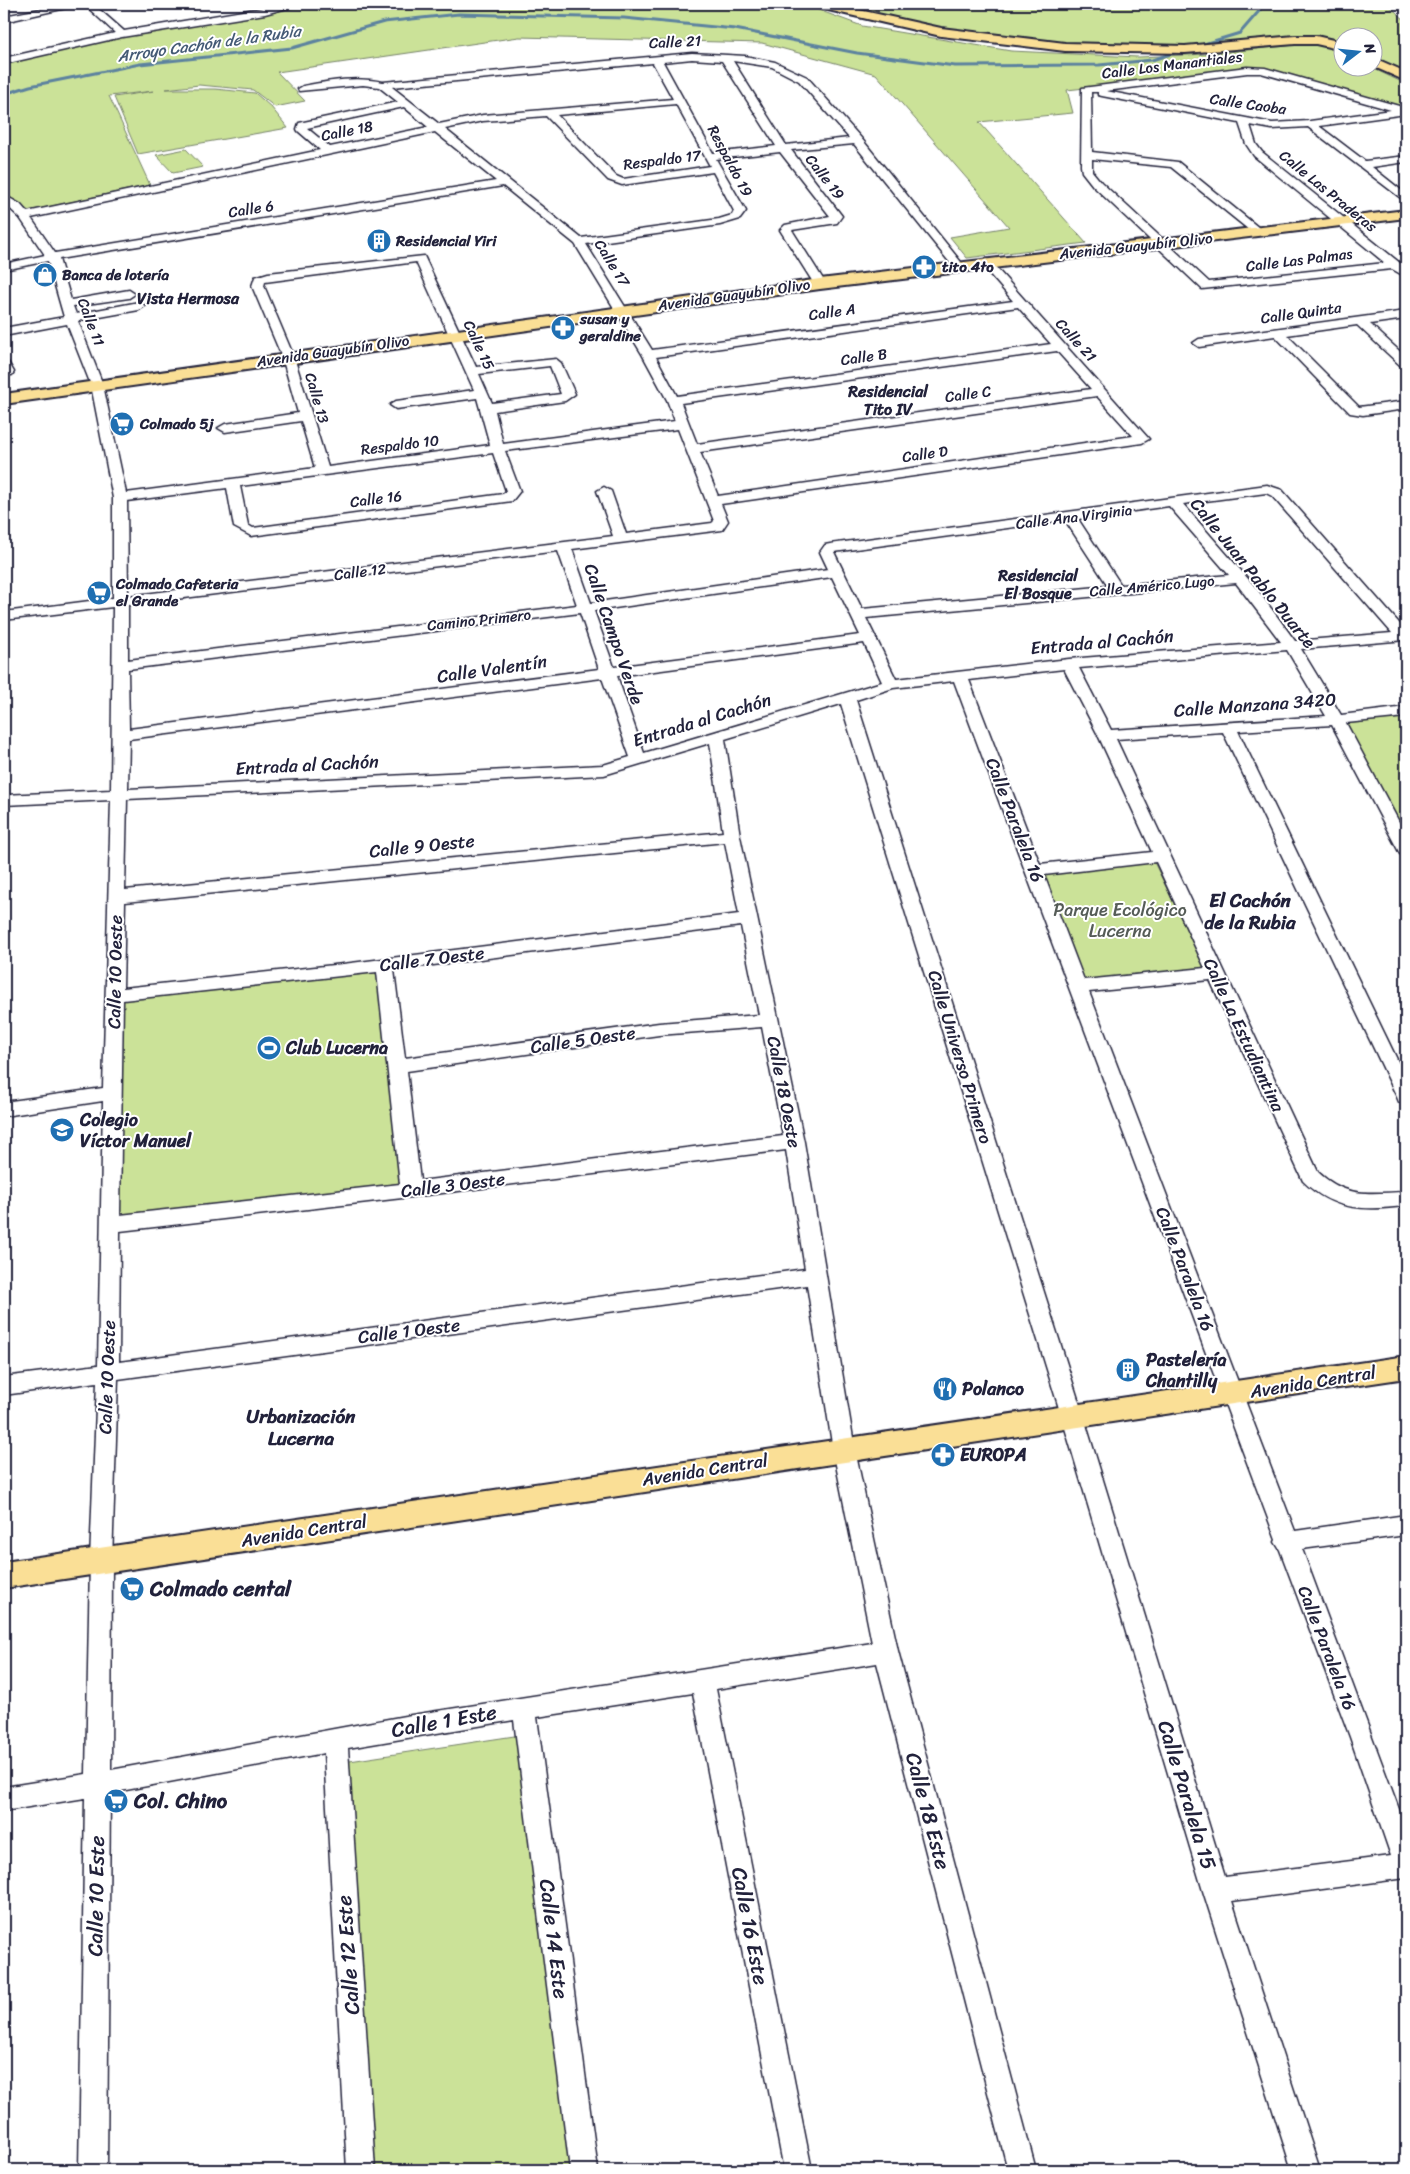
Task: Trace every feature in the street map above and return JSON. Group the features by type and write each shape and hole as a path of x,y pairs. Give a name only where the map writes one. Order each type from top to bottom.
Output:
{"main road":[{"path":"819,4 862,16 924,29 1014,43 1149,50 1309,40 1332,42"},
{"path":"1382,66 1406,77"},
{"name":"Avenida Guayubín Olivo","path":"4,399 622,310 986,263 1406,214"},
{"name":"Avenida Central","path":"4,1576 1406,1367"}],"street":[{"path":"4,19 34,8 79,4"},
{"path":"88,4 122,34"},
{"path":"4,61 122,34 297,4"},
{"name":"Calle 21","path":"303,89 353,80 383,85 656,59 725,57 775,65 803,79 857,140 959,267"},
{"name":"Calle 19","path":"725,57 784,149 836,216 833,220 789,227 786,230 820,284"},
{"name":"Respaldo 19","path":"579,242 720,222 736,217 740,211 718,168 656,59"},
{"name":"Calle Los Manantiales","path":"1086,90 1247,70 1261,70 1406,111"},
{"name":"Calle 17","path":"383,85 579,242 622,310 673,400 722,521 717,527"},
{"path":"1086,90 1088,129 1087,172 1097,184 1206,286"},
{"name":"Calle Caoba","path":"1086,90 1272,126 1310,124 1406,111"},
{"name":"Calle 18","path":"24,216 327,150 490,117 680,101"},
{"path":"327,150 302,129 303,125 406,103"},
{"name":"Respaldo 17","path":"548,112 612,178 622,182 718,168"},
{"name":"Calle Las Praderas","path":"1244,122 1251,144 1258,154 1406,274"},
{"path":"1310,124 1406,199"},
{"path":"711,156 857,140"},
{"path":"1087,156 1174,164 1258,232"},
{"path":"1362,165 1406,159"},
{"name":"Calle 6","path":"4,267 52,257 503,183"},
{"name":"Calle 11","path":"4,198 16,206 52,257 66,304 97,385"},
{"name":"Calle 13","path":"322,470 288,358 258,286 259,280 420,258"},
{"name":"Calle 15","path":"420,258 474,372 488,408 498,449"},
{"name":"Calle 21","path":"986,263 1142,439"},
{"name":"Calle Las Palmas","path":"1206,286 1396,266"},
{"path":"66,304 130,294"},
{"name":"Calle A","path":"648,354 1021,303"},
{"path":"4,332 140,306"},
{"name":"Calle Quinta","path":"1199,343 1406,315"},
{"path":"1361,322 1406,364"},
{"path":"1278,332 1355,410 1363,411 1406,405"},
{"name":"Calle B","path":"673,400 1060,347"},
{"path":"474,372 552,362 555,363 569,394 565,397 488,408"},
{"name":"Calle 10 Oeste","path":"97,385 120,498 122,601 120,794 116,897 108,1370 101,1561"},
{"name":"Calle C","path":"692,449 1100,392"},
{"path":"396,405 482,394"},
{"path":"225,428 305,416"},
{"name":"Respaldo 10","path":"120,498 683,424"},
{"name":"Calle D","path":"713,501 1142,439"},
{"name":"Calle 16","path":"233,484 241,528 251,532 507,498 513,491 498,449"},
{"name":"Calle Ana Virginia","path":"891,684 827,552 832,547 1070,517 1267,489 1274,491 1405,636"},
{"path":"604,491 621,539"},
{"name":"Calle Juan Pablo Duarte","path":"1174,503 1238,578 1292,647 1335,720 1406,850"},
{"path":"1070,517 1117,589"},
{"name":"Calle 12","path":"4,616 564,548 717,527"},
{"name":"Calle Campo Verde","path":"564,548 587,608 639,760"},
{"name":"Camino Primero","path":"120,665 417,627 587,608 837,572"},
{"name":"Calle Américo Lugo","path":"857,614 1238,578"},
{"name":"Entrada al Cachón","path":"4,800 604,770 891,684 1069,664 1292,647 1405,636"},
{"name":"Calle Valentín","path":"121,735 328,711 608,671 868,638"},
{"name":"Calle La Estudiantina","path":"1069,664 1106,736 1310,1176 1318,1186 1344,1200 1357,1202 1406,1199"},
{"name":"Calle Paralela 16","path":"960,676 1035,870 1286,1542 1362,1737 1406,1864"},
{"name":"Calle Universo Primero","path":"847,697 1073,1418"},
{"name":"Calle Manzana 3420","path":"1106,736 1335,720 1406,712"},
{"path":"1228,728 1406,1097"},
{"name":"Calle 18 Oeste","path":"717,736 732,836 794,1142 844,1450"},
{"name":"Calle 9 Oeste","path":"116,897 732,836"},
{"path":"1035,870 1160,856"},
{"name":"Calle 7 Oeste","path":"114,995 385,965 749,919"},
{"path":"385,965 411,1190"},
{"path":"1079,987 1216,973"},
{"name":"Calle 5 Oeste","path":"397,1066 659,1030 770,1020"},
{"path":"4,1109 114,1093"},
{"name":"Calle 3 Oeste","path":"110,1224 411,1190 794,1142"},
{"name":"Calle 1 Oeste","path":"4,1386 108,1370 815,1276"},
{"name":"Calle Paralela 15","path":"1073,1418 1216,1891 1306,2170"},
{"name":"Calle 18 Este","path":"844,1450 886,1651 1022,2170"},
{"path":"1286,1542 1406,1524"},
{"name":"Calle 10 Este","path":"93,2170 101,1561"},
{"name":"Calle 1 Este","path":"4,1799 98,1786 335,1739 524,1708 703,1682 886,1651"},
{"name":"Calle 16 Este","path":"703,1682 798,2170"},
{"name":"Calle 14 Este","path":"524,1708 584,2170"},
{"name":"Calle 12 Este","path":"335,1739 361,2170"},
{"path":"1216,1891 1406,1864"}],"green space":[{"path":"309,4 802,4 862,26 1011,51 1138,57 1208,54 1306,44 1332,48 1332,78 1382,78 1382,73 1406,84 1406,107 1264,68 1067,90 1073,113 979,122 1086,243 967,258 950,237 1009,227 876,74 762,43 519,37 277,72 305,101 275,107 253,90 199,85 166,89 215,89 255,93 271,107 288,128 138,154 114,97 154,91 109,96 150,185 29,211 4,195 4,64 124,36 269,13"},
{"path":"830,4 1387,4 1406,21 1406,74 1382,62 1382,28 1332,28 1332,39 1324,37 1294,37 1205,47 1016,43 860,15"},
{"path":"186,149 203,167 173,173 156,155"},
{"path":"1406,717 1406,840 1343,724"},
{"name":"Parque Ecológico Lucerna","path":"1153,860 1206,970 1083,983 1041,871"},
{"path":"379,972 403,1183 119,1219 122,1000"},
{"path":"521,1735 575,2170 372,2170 343,1762"}],"waterway":[{"name":"Arroyo Cachón de la Rubia","path":"1194,47 1240,33 1260,10 1254,4"},
{"name":"Arroyo Cachón de la Rubia","path":"4,94 30,86 140,64 292,48 384,22 459,14 624,18 735,29 857,53 955,66 1099,65 1152,60 1180,51"}],"place":[{"name":"Residencial Yiri","path":"379,241"},
{"name":"tito 4to","path":"924,267"},
{"name":"Banca de lotería","path":"45,275"},
{"name":"susan y geraldine","path":"563,328"},
{"name":"Colmado 5j","path":"122,424"},
{"name":"Colmado Cafeteria el Grande","path":"99,593"},
{"name":"Club Lucerna","path":"269,1048"},
{"name":"Colegio Víctor Manuel","path":"62,1130"},
{"name":"Pastelería Chantilly","path":"1128,1370"},
{"name":"Polanco","path":"945,1389"},
{"name":"EUROPA","path":"943,1455"},
{"name":"Colmado cental","path":"132,1589"},
{"name":"Col. Chino","path":"116,1801"}],"district":[{"name":"Vista Hermosa","path":"188,298"},
{"name":"Residencial Tito IV","path":"888,400"},
{"name":"Residencial El Bosque","path":"1038,584"},
{"name":"El Cachón de la Rubia","path":"1250,911"},
{"name":"Urbanización Lucerna","path":"301,1427"}]}
